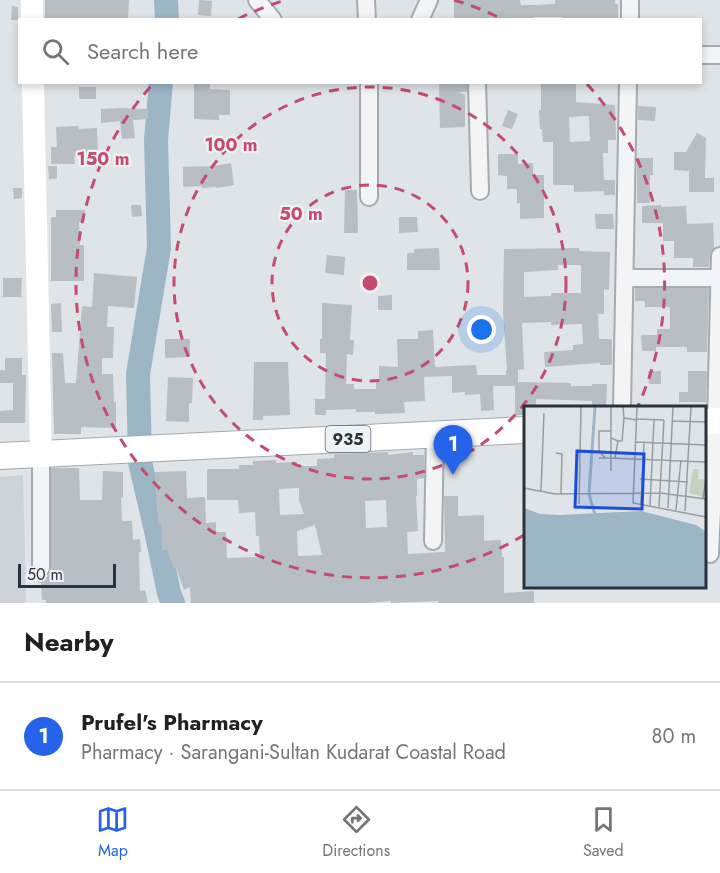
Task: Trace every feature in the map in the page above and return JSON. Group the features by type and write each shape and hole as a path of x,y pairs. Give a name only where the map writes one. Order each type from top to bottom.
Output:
{"main road":[{"name":"935","path":"0,456 524,430"}],"street":[{"path":"32,0 32,18"},
{"path":"257,0 271,18"},
{"path":"366,0 367,18"},
{"path":"421,18 429,0"},
{"path":"630,0 630,18"},
{"path":"702,55 720,55"},
{"path":"33,84 41,454 41,568"},
{"path":"369,84 369,197"},
{"path":"477,84 480,191"},
{"path":"622,406 628,84"},
{"path":"711,554 713,422 720,256"},
{"path":"625,278 720,278"},
{"path":"433,541 435,434"}],"shaded area":[{"path":"23,475 26,603 0,603 0,477"}],"building":[{"path":"45,0 129,0 128,18 45,18"},
{"path":"199,0 212,1 211,16 198,15"},
{"path":"454,0 520,0 521,5 534,5 555,4 555,0 615,0 615,4 618,4 618,18 454,18"},
{"path":"12,6 18,7 18,20 11,20"},
{"path":"194,84 210,84 210,89 230,90 230,115 219,115 219,120 194,119"},
{"path":"439,84 467,84 467,92 458,92 465,95 465,127 440,128"},
{"path":"541,84 576,84 576,102 615,105 616,140 608,140 608,153 603,153 604,180 615,180 615,195 604,195 604,191 574,192 574,185 553,185 553,142 543,142 539,110 541,110","holes":["589,116 590,141 570,142 569,117"]},
{"path":"79,87 96,87 96,99 79,99"},
{"path":"638,106 656,107 655,121 638,120"},
{"path":"101,109 148,109 148,119 133,120 135,138 122,139 120,121 101,123"},
{"path":"508,110 518,114 512,129 502,126"},
{"path":"78,126 79,129 97,128 98,156 74,157 75,164 51,164 51,147 57,147 56,127"},
{"path":"697,133 706,138 705,178 714,178 714,192 689,192 689,171 674,170 674,152 686,152"},
{"path":"498,154 518,154 518,164 533,163 533,175 544,175 544,218 520,219 517,189 507,189 507,176 498,175"},
{"path":"637,158 653,158 653,175 650,175 650,203 637,203"},
{"path":"231,163 234,185 217,188 183,187 183,167"},
{"path":"48,166 57,166 57,179 49,179"},
{"path":"13,188 22,188 22,198 14,199"},
{"path":"345,190 357,190 358,233 344,233"},
{"path":"131,205 141,205 142,216 132,217"},
{"path":"661,205 661,207 686,206 687,224 713,223 714,248 710,255 709,267 693,267 693,258 674,258 674,241 663,241 663,223 642,223 642,206"},
{"path":"56,210 85,210 85,222 79,222 80,245 84,245 84,281 51,281 51,217 56,217"},
{"path":"595,214 613,214 614,229 596,229"},
{"path":"399,217 417,217 418,232 399,233"},
{"path":"439,248 440,270 407,270 407,253 414,253 414,249"},
{"path":"579,248 579,251 610,252 609,290 604,289 604,314 598,314 599,339 612,339 612,365 600,365 600,363 545,367 544,352 573,350 573,345 583,344 582,324 522,323 524,369 518,370 518,382 571,383 571,386 607,384 606,406 592,406 592,401 536,399 536,406 524,406 524,415 515,415 515,386 493,386 494,410 481,411 480,394 452,393 452,376 424,377 425,401 404,402 405,413 375,414 375,412 356,412 356,409 326,410 326,415 315,415 315,399 325,399 326,353 320,353 322,303 352,305 350,340 354,340 353,355 347,354 346,384 354,384 354,389 376,389 376,382 379,381 379,366 398,367 397,339 418,339 418,331 433,330 435,367 476,365 477,375 506,375 503,313 504,249","holes":["558,265 581,265 581,293 551,293 551,296 524,297 524,272 558,270"]},
{"path":"327,255 345,257 344,275 325,273"},
{"path":"94,273 137,277 134,308 108,306 107,327 114,327 113,358 102,358 102,374 113,374 116,428 81,427 81,434 54,434 52,353 63,353 65,383 76,383 82,306 92,307"},
{"path":"3,278 22,278 21,297 3,297"},
{"path":"635,288 709,288 707,352 687,352 687,347 656,347 656,351 642,351 641,335 657,335 657,329 670,329 670,307 645,307 645,301 635,301"},
{"path":"392,295 392,310 378,310 378,296"},
{"path":"61,303 62,332 52,332 51,304"},
{"path":"165,339 190,339 190,357 165,358"},
{"path":"5,358 22,358 22,375 26,375 25,423 0,423 0,411 13,410 13,383 0,383 0,370 5,370"},
{"path":"254,362 288,362 290,415 263,416 263,420 253,420"},
{"path":"648,371 661,371 661,384 649,384"},
{"path":"688,371 707,371 706,402 679,402 679,392 688,392"},
{"path":"168,377 193,378 189,422 166,421"},
{"path":"388,452 388,455 413,452 413,455 424,455 424,478 417,479 418,531 407,532 408,554 445,552 444,496 458,496 458,516 484,515 484,541 501,540 502,557 504,557 504,593 534,591 534,603 438,603 438,601 391,603 391,601 191,603 190,587 184,590 167,550 162,550 155,472 186,471 187,498 205,497 206,523 216,522 216,532 226,532 227,558 260,557 255,512 239,513 238,500 207,500 207,469 239,469 239,465 253,465 253,461 276,460 276,463 297,462 297,466 317,466 317,459 334,458 334,454","holes":["299,488 299,500 304,514 280,515 279,489","386,500 387,527 366,528 365,501","315,525 322,555 298,556 297,531"]},
{"path":"51,468 79,468 80,500 102,500 103,471 123,472 122,521 132,521 133,540 140,539 140,591 145,590 148,603 46,603 46,600 42,600 41,583 38,583 38,578 47,577 51,568"}],"waterway":[{"path":"166,0 167,18"},
{"path":"161,84 156,140 159,248 138,374 140,462 173,603"}],"place":[{"name":"Prufel's Pharmacy","path":"453,475"}]}
